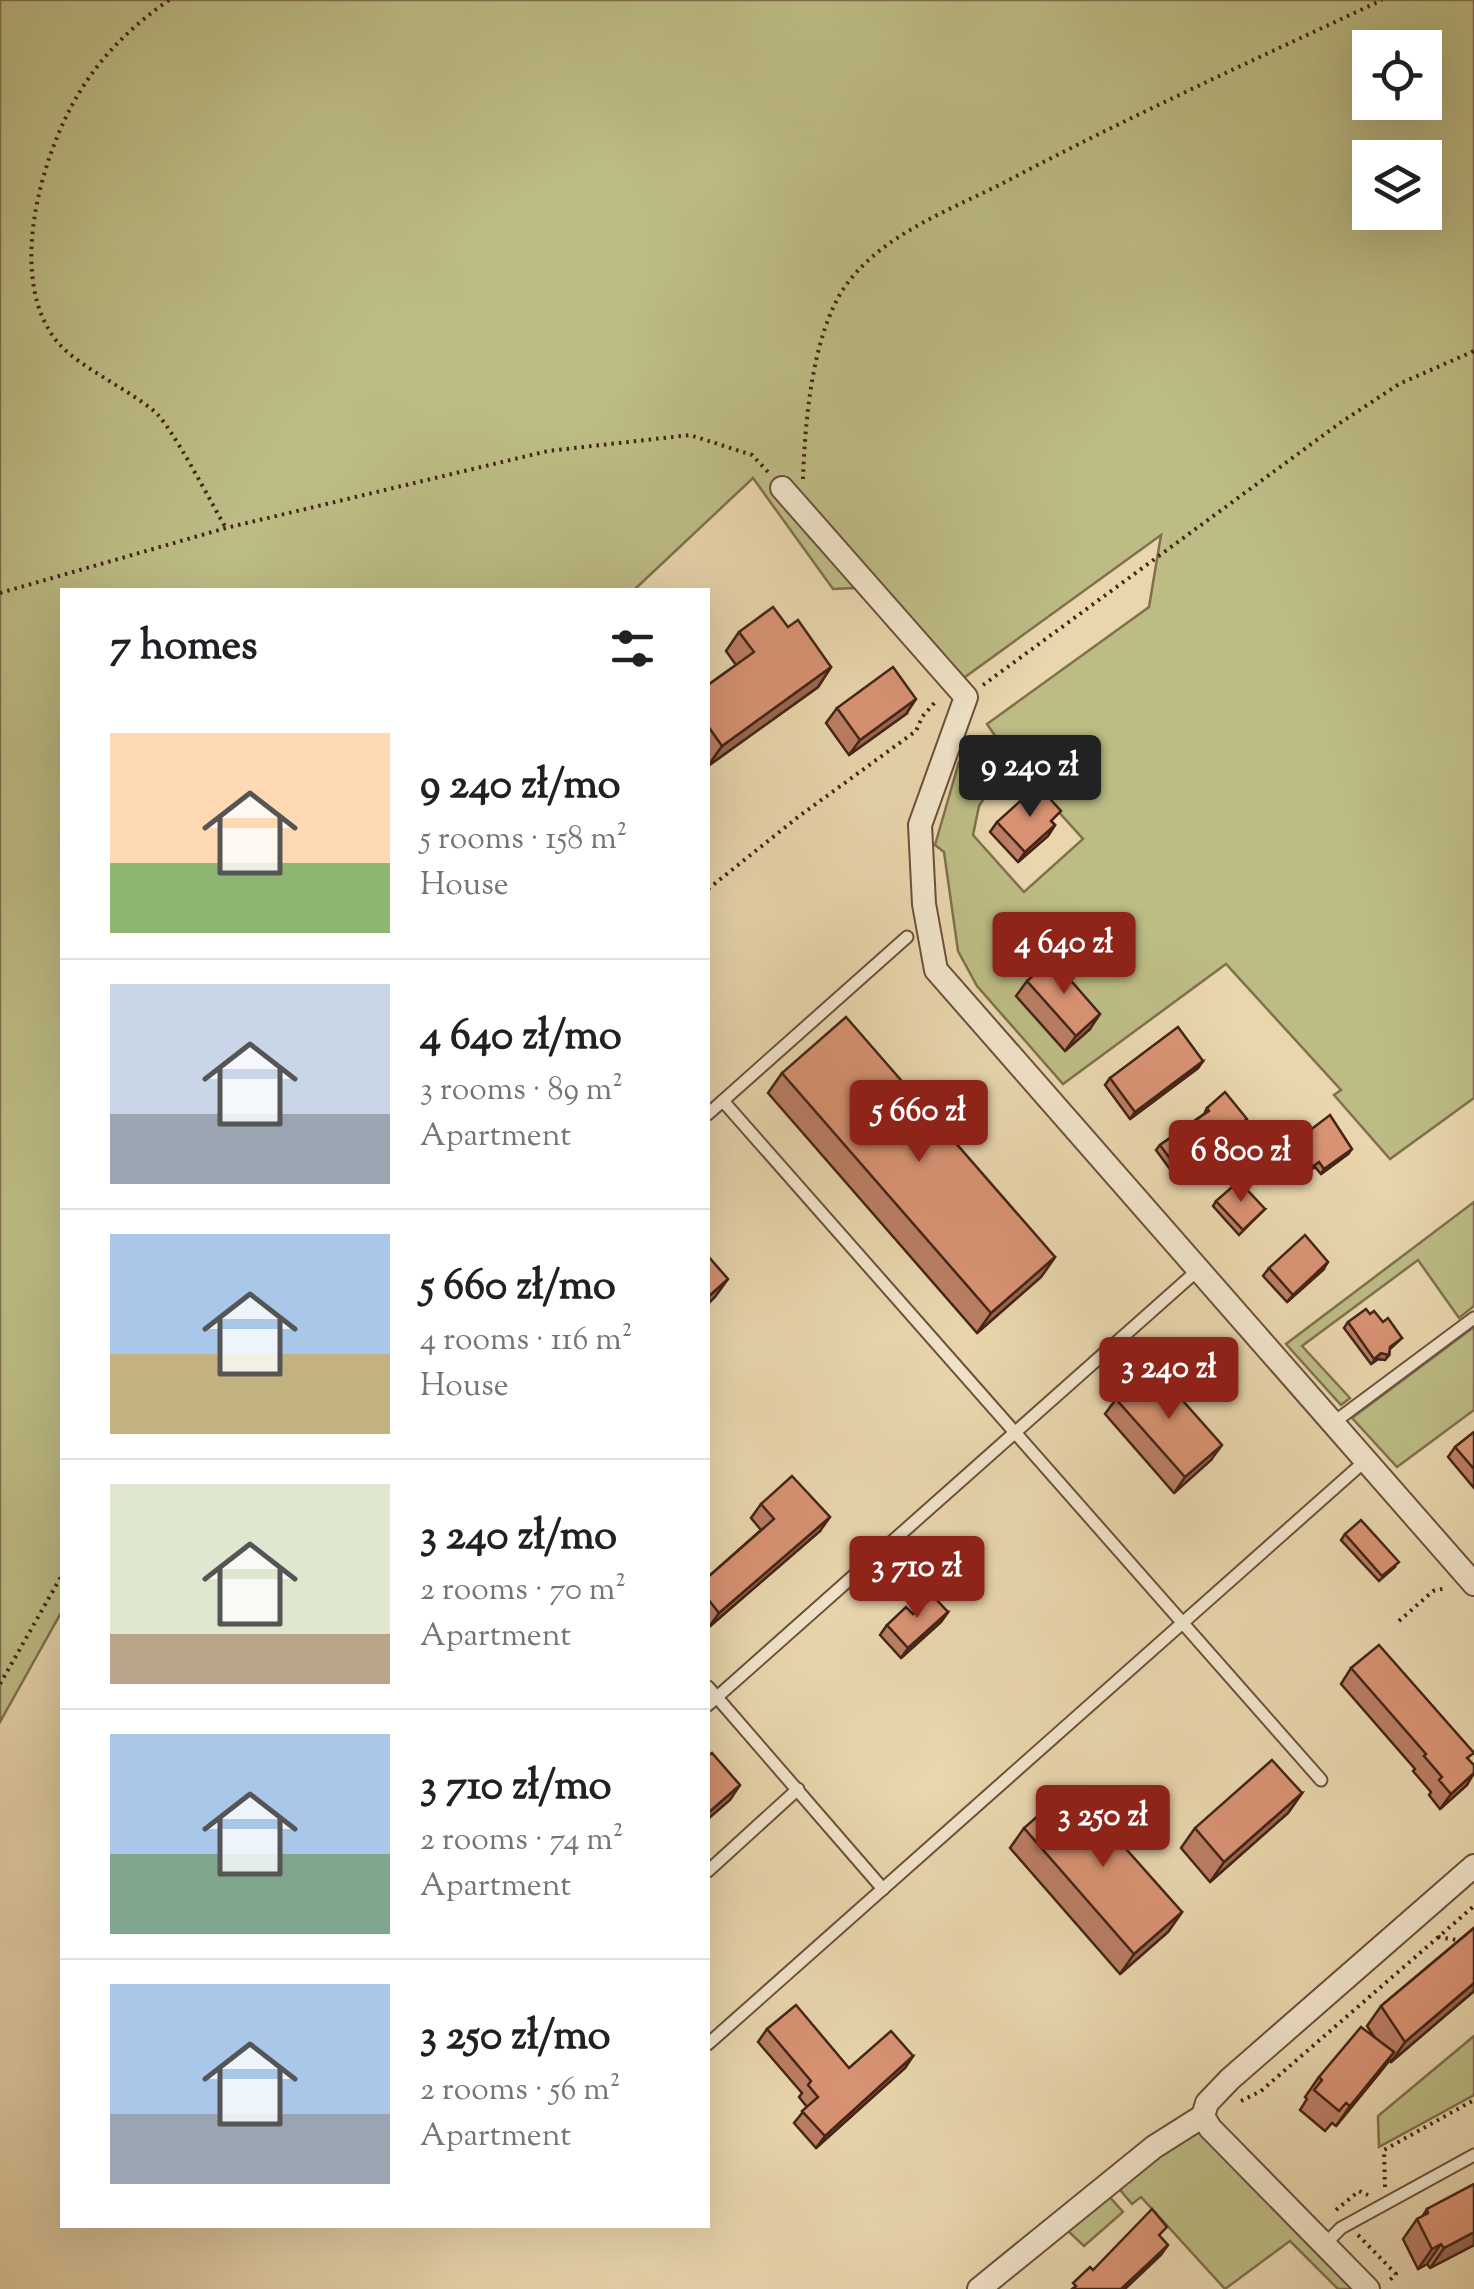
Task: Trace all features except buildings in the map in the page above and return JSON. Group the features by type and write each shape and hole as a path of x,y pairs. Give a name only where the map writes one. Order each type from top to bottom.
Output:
{"street":[{"path":"792,490 960,691 920,825 924,904 936,970 1364,1461 1464,1587"},
{"path":"1368,2289 1210,2128 1204,2116 1207,2103 1230,2079 1472,1873"},
{"path":"979,2289 1154,2148 1204,2116"}],"lane":[{"path":"710,1112 907,937"},
{"path":"722,1101 1321,1780"},
{"path":"883,1889 798,1789 710,1697 1198,1270"},
{"path":"1332,1424 1474,1318"},
{"path":"710,2042 1364,1461"},
{"path":"710,1868 798,1789"},
{"path":"1324,2245 1347,2224 1474,2155"}],"path":[{"path":"169,0 116,44 79,92 54,140 41,187 30,258 39,309 60,346 158,413 226,528"},
{"path":"0,593 226,528 548,451 690,434 752,455 792,490 824,330 844,289 880,250 1098,133 1382,0"},
{"path":"710,887 916,731 929,706 960,691 1399,384 1474,350"},
{"path":"0,1684 60,1579"},
{"path":"1398,1621 1433,1591 1464,1587"},
{"path":"1240,2102 1261,2092 1474,1906"},
{"path":"1438,1937 1474,1942"},
{"path":"1329,2216 1360,2190 1376,2194 1385,2187 1384,2150 1474,2100"},
{"path":"1347,2224 1396,2274 1384,2286 1388,2289"}],"shaded area":[{"path":"0,0 1474,0 1474,1098 1390,1159 1334,1095 1341,1090 1226,964 1063,1084 977,986 958,951 944,852 935,845 959,762 976,758 994,783 979,806 973,835 1024,892 1083,839 1010,758 987,724 1149,607 1161,535 954,685 855,588 833,589 753,478 636,588 60,588 60,1615 0,1722"},
{"path":"1474,1202 1474,1306 1459,1318 1418,1260 1302,1346 1350,1398 1341,1405 1286,1344"},
{"path":"1474,1327 1474,1410 1397,1467 1352,1418"},
{"path":"1474,2036 1474,2095 1379,2147 1378,2116"},
{"path":"1200,2130 1355,2289 1338,2289 1290,2241 1225,2289 1141,2197 1132,2204 1121,2191 1121,2181"},
{"path":"1108,2195 1123,2212 1084,2246 1068,2231"}]}
